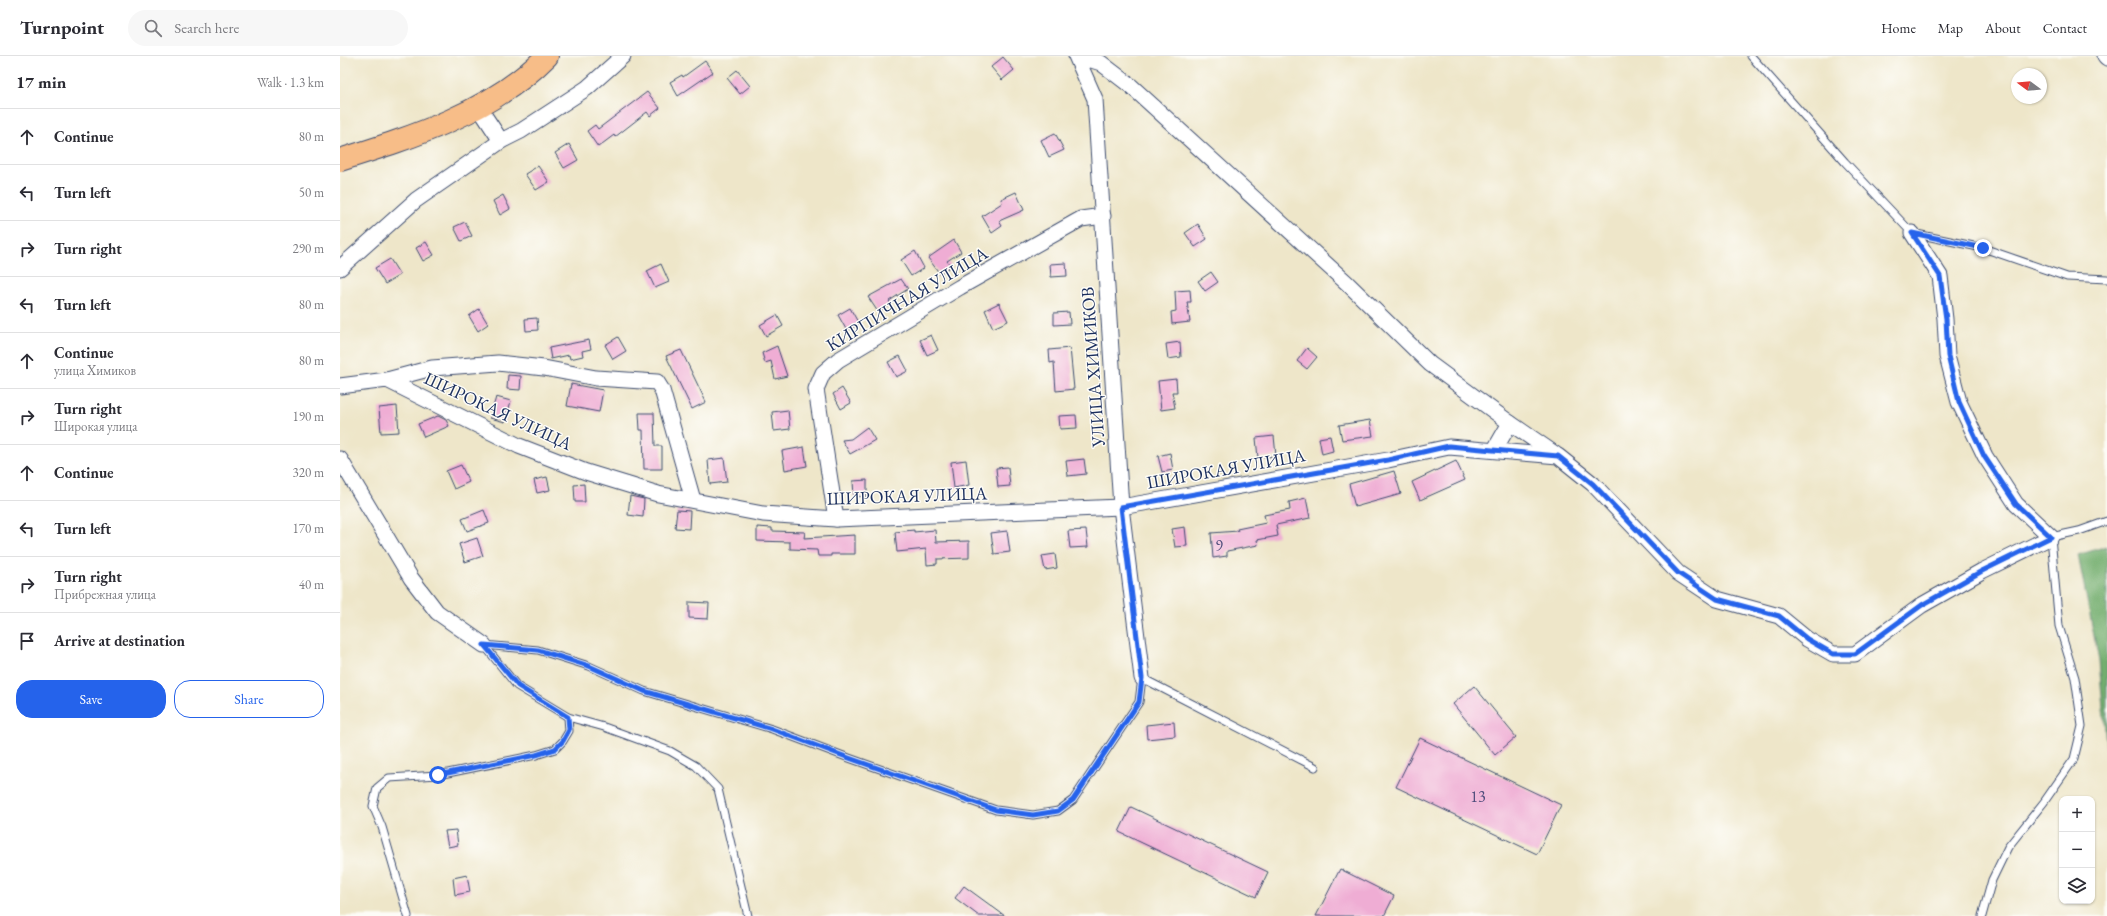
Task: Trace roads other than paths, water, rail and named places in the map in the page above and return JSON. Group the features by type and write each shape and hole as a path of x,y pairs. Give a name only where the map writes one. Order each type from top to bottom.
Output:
{"main road":[{"path":"340,160 433,128 496,97 533,71 547,56"}],"street":[{"path":"340,268 416,200 501,141 521,131 587,88 623,56"},
{"path":"1078,56 1101,63 1131,86 1347,284 1430,364 1510,423 1558,456 1593,484 1678,573 1717,599 1779,616 1807,639 1833,654 1855,654 1922,605 1982,571 2051,537 2016,504 1984,456 1959,402 1948,356 1946,319 1940,276 1912,233"},
{"name":"УЛИЦА ХИМИКОВ","path":"1078,56 1094,99 1103,216 1121,507 1142,678"},
{"path":"478,106 501,141"},
{"name":"КИРПИЧНАЯ УЛИЦА","path":"836,519 816,389 823,373 838,360 960,287 1081,220 1103,216"},
{"path":"340,386 387,380 432,368 498,363 544,368 596,378 657,382 662,390 693,500"},
{"name":"ШИРОКАЯ УЛИЦА","path":"387,380 526,449 586,472 651,492 763,514 836,519 1121,507 1388,460 1449,446 1495,449 1558,456"},
{"path":"1495,449 1510,423"},
{"path":"340,459 411,578 437,612 484,645"}],"lane":[{"path":"1751,56 1845,162 1912,233 1983,248 2067,277 2107,278"},
{"path":"1982,916 1992,880 2008,847 2044,802 2074,759 2082,726 2075,678 2059,626 2051,537 2079,531 2107,521"},
{"path":"484,645 538,650 589,666 644,691 772,729 996,810 1033,815 1058,811 1073,800 1139,702 1142,678 1315,767"},
{"path":"484,645 518,686 568,717 604,727 670,751 696,766 718,789 748,916"},
{"path":"408,916 382,827 372,806 377,788 389,778 438,775 536,755 555,749 563,741 569,730 568,717"}]}
